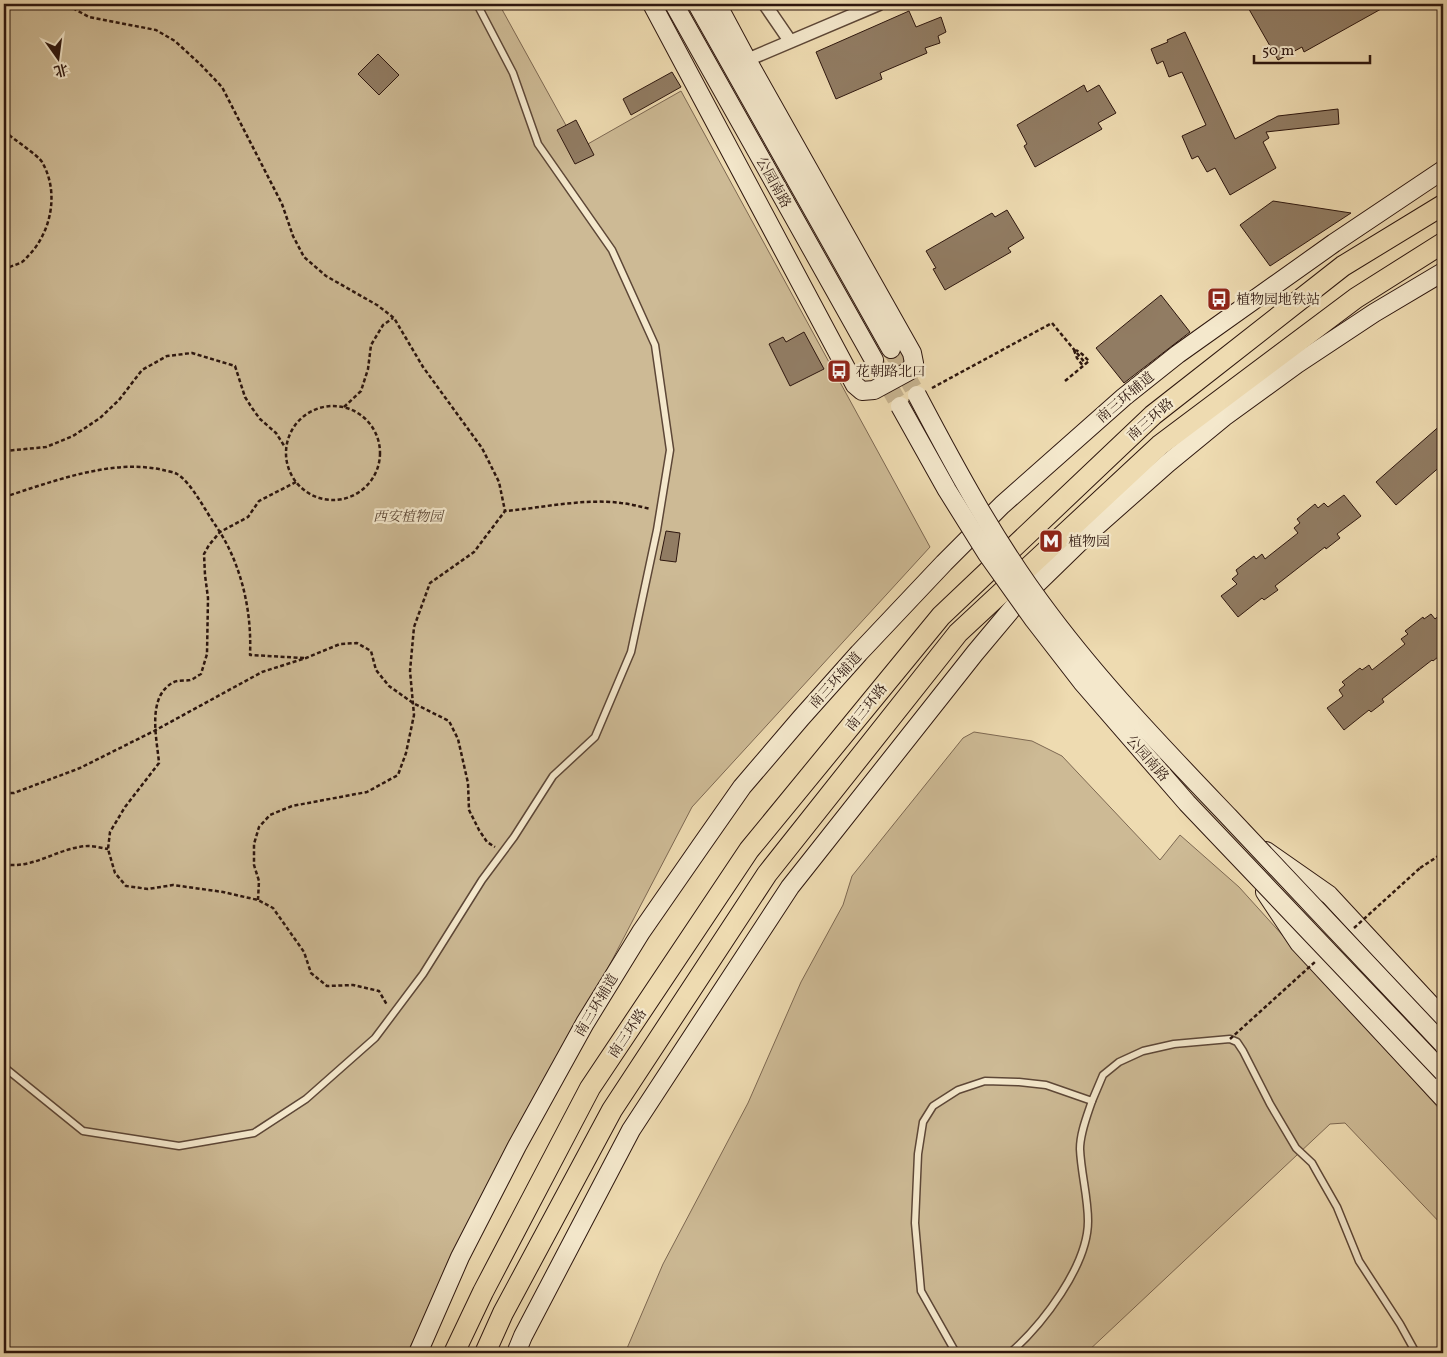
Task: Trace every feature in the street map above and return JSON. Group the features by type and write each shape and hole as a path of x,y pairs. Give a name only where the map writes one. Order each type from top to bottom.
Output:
{"highway":[{"name":"南三环路","path":"455,1350 483,1292 590,1088 749,850 941,616 1153,414 1343,266 1443,205"},
{"name":"南三环路","path":"485,1353 503,1313 612,1110 767,874 958,633 1160,445 1356,298 1443,243"}],"main road":[{"path":"652,4 856,384 862,391 870,391 909,371 914,363 912,352 747,60 718,4"},
{"name":"公园南路","path":"674,4 874,360"},
{"name":"公园南路","path":"698,4 891,349"},
{"name":"南三环辅道","path":"418,1353 460,1257 516,1146 585,1023 641,932 742,787 801,718 878,632 1002,504 1124,397 1178,354 1390,204 1443,170"},
{"path":"516,1353 523,1336 631,1130 790,886 1016,604 1097,526 1168,463 1224,418 1297,364 1374,313 1443,272"},
{"name":"公园南路","path":"922,388 976,502 1014,565 1050,616 1105,685 1158,743 1443,1044"},
{"name":"公园南路","path":"900,406 947,490 988,554 1034,620 1082,682 1187,803 1443,1072"},
{"path":"1029,591 1259,846 1329,895 1443,1018"},
{"path":"1016,604 1141,755 1190,818 1263,890 1299,943 1443,1098"}],"street":[{"path":"771,4 766,6 790,41"},
{"path":"747,60 879,4"}],"lane":[{"path":"4,1067 83,1131 179,1146 254,1133 306,1099 375,1038 423,974 482,880 514,837 553,776 595,737 631,652 660,510 670,450 655,345 612,250 538,144 514,73 477,4"},
{"path":"1010,1353 1036,1328 1061,1293 1078,1264 1086,1243 1088,1221 1080,1147 1085,1122 1103,1075 1119,1062 1143,1051 1174,1044 1230,1039 1237,1042 1243,1051 1277,1118 1300,1153 1312,1163 1337,1207 1359,1261 1400,1324 1416,1353"},
{"path":"956,1353 921,1291 915,1223 918,1154 923,1122 933,1106 958,1090 985,1081 1046,1085 1092,1101"}],"path":[{"path":"68,4 90,17 156,30 175,41 222,87 282,204 293,236 304,257 326,276 377,305 394,318 424,367 482,448 499,482 505,511"},
{"path":"4,131 42,160 50,178 52,204 48,226 36,247 23,262 4,269"},
{"path":"344,407 360,391 368,369 371,345 383,325 394,318"},
{"path":"922,388 931,388 1052,324 1080,356 1084,365"},
{"path":"1065,382 1089,361 1080,356 1073,348"},
{"path":"4,451 46,446 73,436 100,418 119,400 142,370 167,356 192,353 235,366 252,408 260,420 276,433 285,447"},
{"path":"328,406 344,407 358,413 370,423 378,437 380,453 378,468 371,482 359,492 345,499 330,500 314,497 301,489 291,477 286,462 285,447 290,432 300,419 312,410 328,406"},
{"path":"4,497 78,475 113,468 147,466 177,474 192,490 220,532 238,568 249,612 250,655 306,658"},
{"path":"296,482 259,501 248,517 220,532 204,554 208,598 207,654 201,674 192,680 174,682 160,695 155,713 154,731 159,763 125,807 110,832 108,849 115,873 126,886 148,889 173,885 223,892 258,900 273,908 304,952 311,973 327,986 353,985 379,991 393,1015"},
{"path":"258,900 259,881 254,865 254,844 258,827 270,815 292,806 368,792 398,775 406,754 414,715 410,671 414,627 430,583 474,552 505,511 584,503 620,503 660,510"},
{"path":"4,793 14,793 80,768 154,731 262,672 306,658 340,644 357,643 371,651 376,670 389,686 413,703 449,721 458,739 468,783 469,810 479,830 488,842 502,852"},
{"path":"4,864 23,865 88,846 108,849"},
{"path":"1420,868 1443,853"}],"green space":[{"name":"西安植物园","path":"4,4 499,4 579,149 681,91 930,547 692,807 407,1353 4,1353"},
{"path":"974,732 1032,741 1062,756 1160,860 1180,835 1239,887 1443,1113 1443,1226 1345,1123 1330,1124 1086,1353 625,1353 663,1264 748,1103 801,982 843,905 852,876 963,738"}],"building":[{"path":"1246,4 1390,4 1304,52 1302,47 1278,60"},
{"path":"909,11 916,27 941,17 946,32 938,36 940,43 925,48 927,53 880,73 882,79 836,99 816,52"},
{"path":"1185,32 1235,139 1278,116 1338,109 1339,124 1266,132 1269,138 1263,142 1276,168 1230,195 1215,168 1207,172 1198,156 1192,159 1182,136 1206,125 1182,72 1169,77 1163,61 1157,64 1151,49"},
{"path":"378,54 399,75 379,95 358,74"},
{"path":"672,72 681,87 631,115 623,99"},
{"path":"1084,85 1087,92 1099,85 1116,113 1098,123 1102,129 1035,167 1024,146 1027,144 1017,125"},
{"path":"576,120 594,155 575,164 557,130"},
{"path":"1273,201 1351,213 1270,266 1240,225"},
{"path":"1007,210 1024,238 1008,248 1011,252 945,290 933,269 936,268 926,251 992,213 995,217"},
{"path":"1161,295 1190,332 1124,383 1096,348"},
{"path":"804,332 824,369 790,386 769,344 783,337 786,342"},
{"path":"1443,423 1443,464 1396,505 1376,482"},
{"path":"1344,495 1361,516 1337,534 1340,538 1326,549 1325,547 1275,586 1278,590 1264,600 1262,598 1238,617 1221,596 1237,584 1232,579 1238,574 1236,570 1254,556 1256,559 1262,554 1265,559 1298,533 1294,528 1300,523 1297,519 1315,504 1318,508 1324,503 1328,507"},
{"path":"666,531 680,533 676,562 660,560"},
{"path":"1443,612 1443,653 1382,699 1384,702 1371,712 1369,710 1344,730 1327,708 1343,696 1339,690 1345,685 1342,682 1360,668 1362,670 1369,665 1372,670 1405,644 1401,639 1408,634 1405,631 1423,617 1424,619 1431,614 1435,619"}],"tunnel":[{"path":"891,349 917,395"},
{"path":"874,360 900,406"}],"place":[{"name":"植物园地铁站","path":"1219,299"},
{"name":"花朝路北口","path":"839,371"},
{"name":"植物园","path":"1051,541"}]}
